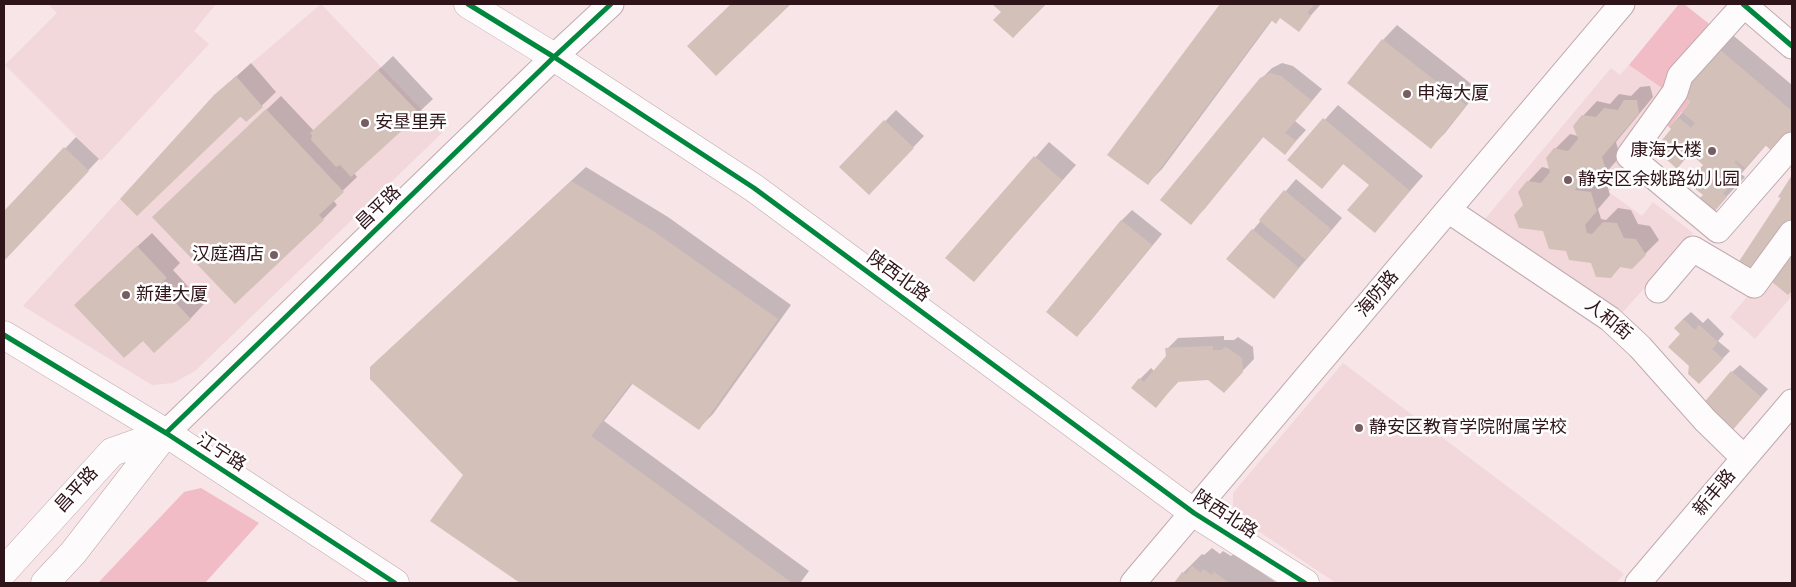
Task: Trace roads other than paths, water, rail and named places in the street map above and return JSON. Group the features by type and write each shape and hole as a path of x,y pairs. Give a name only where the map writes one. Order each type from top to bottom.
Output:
{"main road":[{"name":"陕西北路","path":"468,4 554,57 754,188 1194,512 1305,583"},
{"name":"江宁路","path":"4,335 166,433 395,583"},
{"name":"昌平路","path":"4,571 112,452 166,433"},
{"name":"昌平路","path":"45,583 73,552 166,433"}],"street":[{"name":"昌平路","path":"166,433 611,4"},
{"name":"海防路","path":"1133,583 1622,4"},
{"path":"1792,46 1743,4 1680,76 1675,92 1629,156 1718,230 1792,145"},
{"name":"人和街","path":"1448,210 1610,319 1640,346 1694,408 1744,458"},
{"path":"1658,290 1693,249 1754,286 1792,233"},
{"name":"新丰路","path":"1638,583 1792,402"}],"place":[{"name":"申海大厦","path":"1407,94"},
{"name":"安垦里弄","path":"365,123"},
{"name":"康海大楼","path":"1712,151"},
{"name":"静安区余姚路幼儿园","path":"1568,180"},
{"name":"汉庭酒店","path":"274,255"},
{"name":"新建大厦","path":"126,295"},
{"name":"静安区教育学院附属学校","path":"1359,428"}]}
